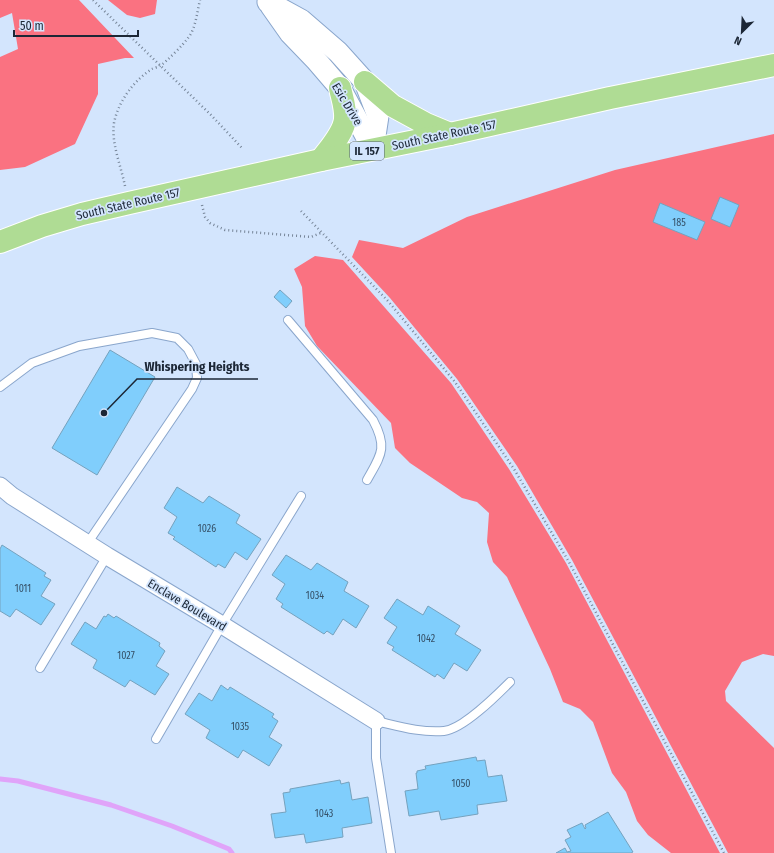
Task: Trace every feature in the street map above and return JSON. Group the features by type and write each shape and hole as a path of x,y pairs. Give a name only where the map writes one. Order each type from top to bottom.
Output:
{"main road":[{"name":"South State Route 157","path":"0,242 42,226 82,214 129,203 610,98 774,65"},
{"path":"365,82 393,106 426,124 450,134"},
{"path":"321,160 337,139 345,121 345,109 340,88"}],"street":[{"name":"Esic Drive","path":"267,1 301,20 338,52 365,82 378,116 373,149"},
{"name":"Esic Drive","path":"267,1 290,33 340,88 373,149"},
{"name":"Enclave Boulevard","path":"0,486 12,496 87,544 376,721"}],"lane":[{"path":"288,320 373,420 380,433 382,445 380,457 367,480"},
{"path":"0,387 32,363 79,346 152,332 177,338 188,349 196,364 197,378 192,389 87,544"},
{"path":"156,738 301,496"},
{"path":"40,668 107,556"},
{"path":"391,853 376,758 376,721 410,729 445,731 457,727 492,699 510,682"}],"path":[{"path":"93,0 161,65 242,148"},
{"path":"129,203 117,154 114,124 117,112 129,90 152,69 161,65 188,38 193,30 200,0"},
{"path":"198,188 205,217 210,223 224,230 312,237 323,232"},
{"path":"301,211 323,232 388,301 454,382 514,469 569,562 724,853"}],"shaded area":[{"path":"0,0 79,0 134,58 125,58 98,64 98,94 75,144 25,167 0,170 0,57 18,49 12,13 0,18"},
{"path":"108,0 157,0 155,14 140,18 127,15"},
{"path":"774,134 774,656 763,654 742,662 725,691 726,701 774,748 774,853 728,853 572,560 517,466 457,379 390,298 352,257 359,240 403,248 467,217 615,170"},
{"path":"315,256 343,260 451,383 509,469 566,563 720,853 671,853 648,835 637,821 626,792 612,773 593,722 580,709 563,702 550,669 507,577 493,562 487,542 489,513 477,502 462,498 410,463 395,448 391,423 317,346 305,326 302,287 294,269"}],"building":[{"path":"720,197 739,205 730,227 711,219"},
{"path":"660,203 705,222 697,240 653,222"},
{"path":"280,290 292,301 286,308 274,297"},
{"path":"110,350 155,377 97,475 52,448"},
{"path":"177,487 203,503 209,496 240,515 236,523 261,539 247,560 235,552 225,568 218,564 216,567 173,539 175,537 168,533 177,517 164,508"},
{"path":"2,545 46,573 44,576 51,580 41,596 55,604 41,625 16,609 10,617 0,611 0,549"},
{"path":"286,555 311,570 317,563 348,582 344,591 369,606 356,628 343,619 333,635 327,631 324,634 281,607 283,604 276,599 285,584 272,575"},
{"path":"397,599 423,615 428,606 460,626 455,634 481,650 467,671 454,663 444,679 437,674 435,677 392,650 394,647 387,643 397,627 384,618"},
{"path":"108,614 114,618 116,616 160,643 159,646 165,651 156,666 169,674 155,695 130,680 125,687 93,668 97,660 71,644 85,622 96,629 104,616 106,617"},
{"path":"221,685 228,690 230,687 274,714 272,717 278,721 269,737 282,745 269,766 243,750 238,758 206,738 210,730 185,714 199,693 212,701"},
{"path":"476,757 477,761 485,760 488,777 502,775 507,801 477,805 478,814 441,820 439,811 409,816 405,791 418,789 417,771 426,769 425,766"},
{"path":"340,780 341,784 349,782 352,800 368,797 372,823 342,828 343,837 306,843 304,834 275,838 271,814 286,812 283,793 290,792 290,789"},
{"path":"608,812 633,852 556,853 565,848 567,852 571,851 565,840 571,837 567,830 582,823 585,829 585,825"}],"waterway":[{"path":"0,779 18,781 111,805 172,826 229,849 232,853"}],"place":[{"name":"Whispering Heights","path":"104,413"}]}
